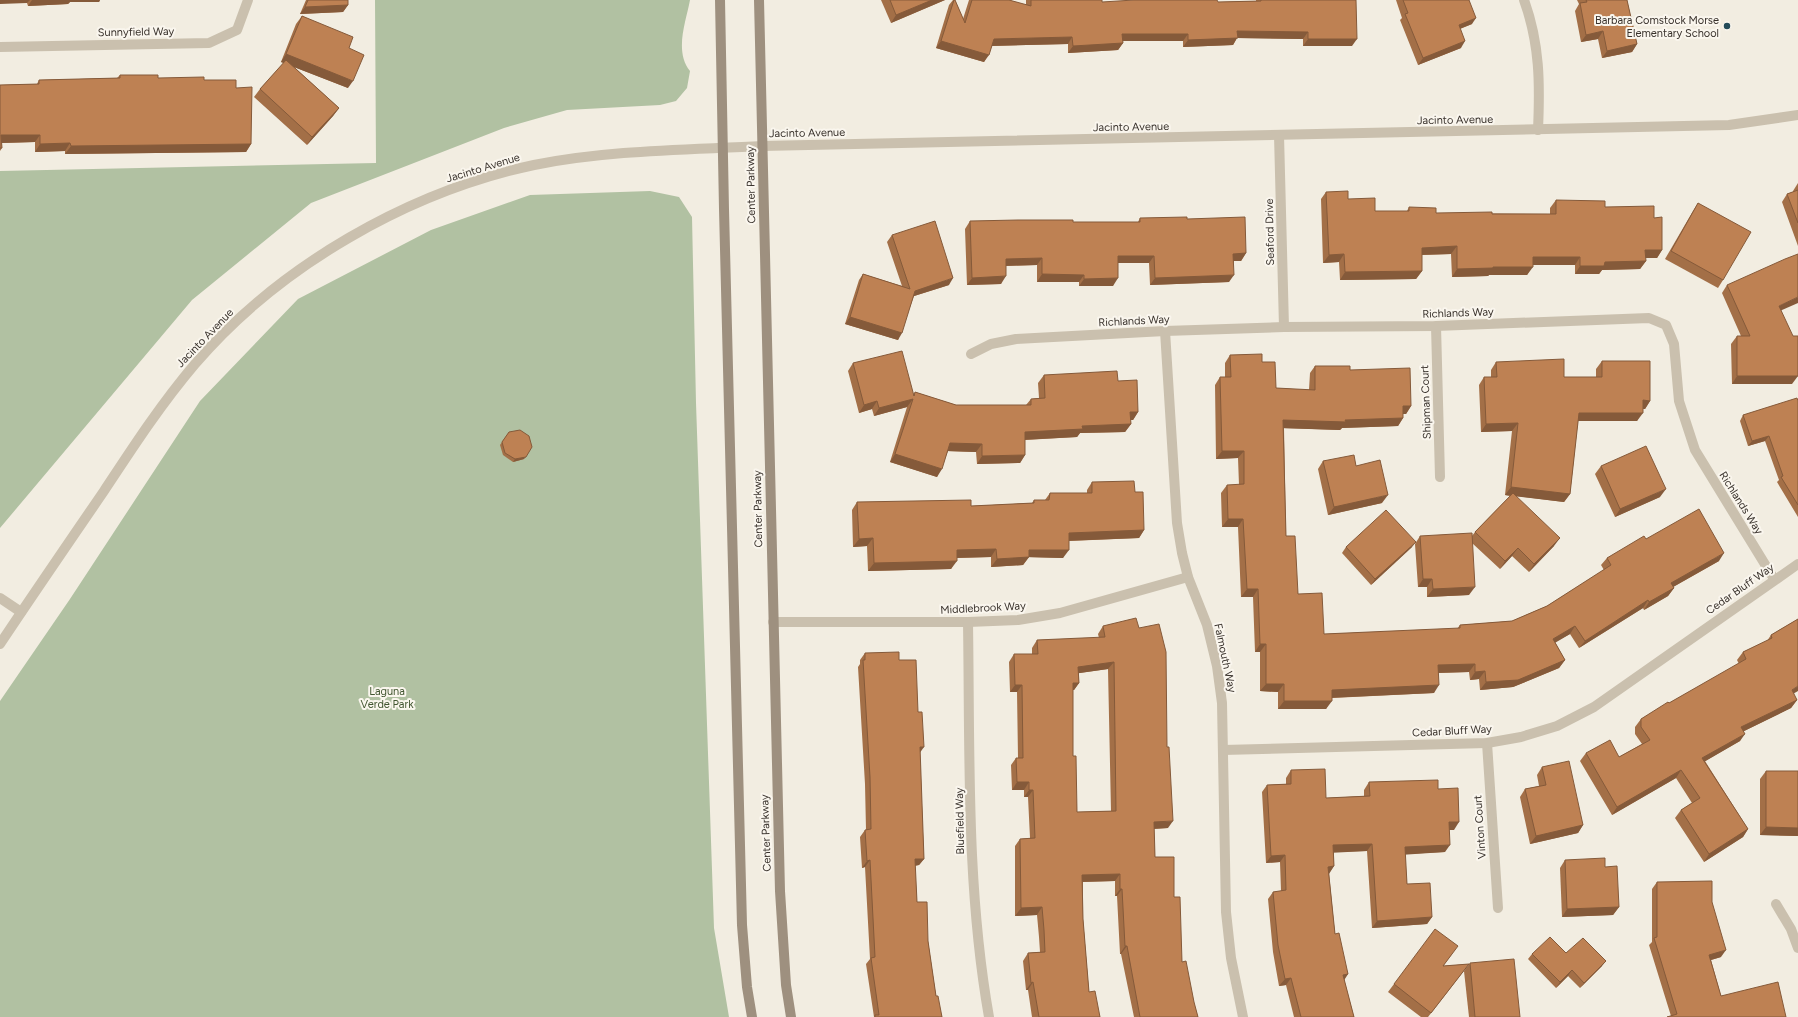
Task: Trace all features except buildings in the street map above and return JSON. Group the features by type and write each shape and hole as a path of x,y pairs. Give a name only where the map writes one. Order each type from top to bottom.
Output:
{"main road":[{"path":"720,0 722,148 742,925 746,987 752,1017"},
{"name":"Center Parkway","path":"759,0 780,891 786,985 791,1017"}],"street":[{"name":"Sunnyfield Way","path":"0,47 210,43 237,30 248,0"},
{"path":"1524,0 1531,18 1538,51 1540,86 1538,130"},
{"name":"Jacinto Avenue","path":"0,644 161,405 196,362 235,323 277,287 312,260 374,224 427,199 480,180 533,166 587,156 654,151 762,146 1279,136 1729,125 1798,115"},
{"name":"Seaford Drive","path":"1279,136 1284,327"},
{"name":"Richlands Way","path":"971,354 991,344 1016,340 1165,331 1284,327 1436,326 1649,318 1666,325 1674,344 1679,401 1695,450 1774,579"},
{"name":"Shipman Court","path":"1436,326 1440,477"},
{"name":"Falmouth Way","path":"1165,331 1177,523 1188,577 1207,625 1217,666 1222,703 1226,912 1231,958 1243,1017"},
{"name":"Cedar Bluff Way","path":"1223,750 1487,743 1521,737 1556,726 1594,707 1774,579 1798,564"},
{"name":"Middlebrook Way","path":"773,622 968,622 1018,620 1060,613 1188,577"},
{"path":"0,598 21,612"},
{"name":"Bluefield Way","path":"968,622 973,894 981,971 989,1017"},
{"name":"Vinton Court","path":"1487,743 1498,908"},
{"path":"1776,904 1791,929 1798,948"}],"green space":[{"path":"375,0 690,0 682,36 683,55 685,63 690,71 687,88 676,101 660,105 567,110 504,128 311,203 192,300 0,528 0,171 376,163"},
{"name":"Laguna Verde Park","path":"650,191 679,197 692,217 696,403 714,928 729,1017 0,1017 0,701 70,599 200,401 298,299 431,230 530,195"}],"place":[{"name":"Barbara Comstock Morse Elementary School","path":"1727,26"}]}
